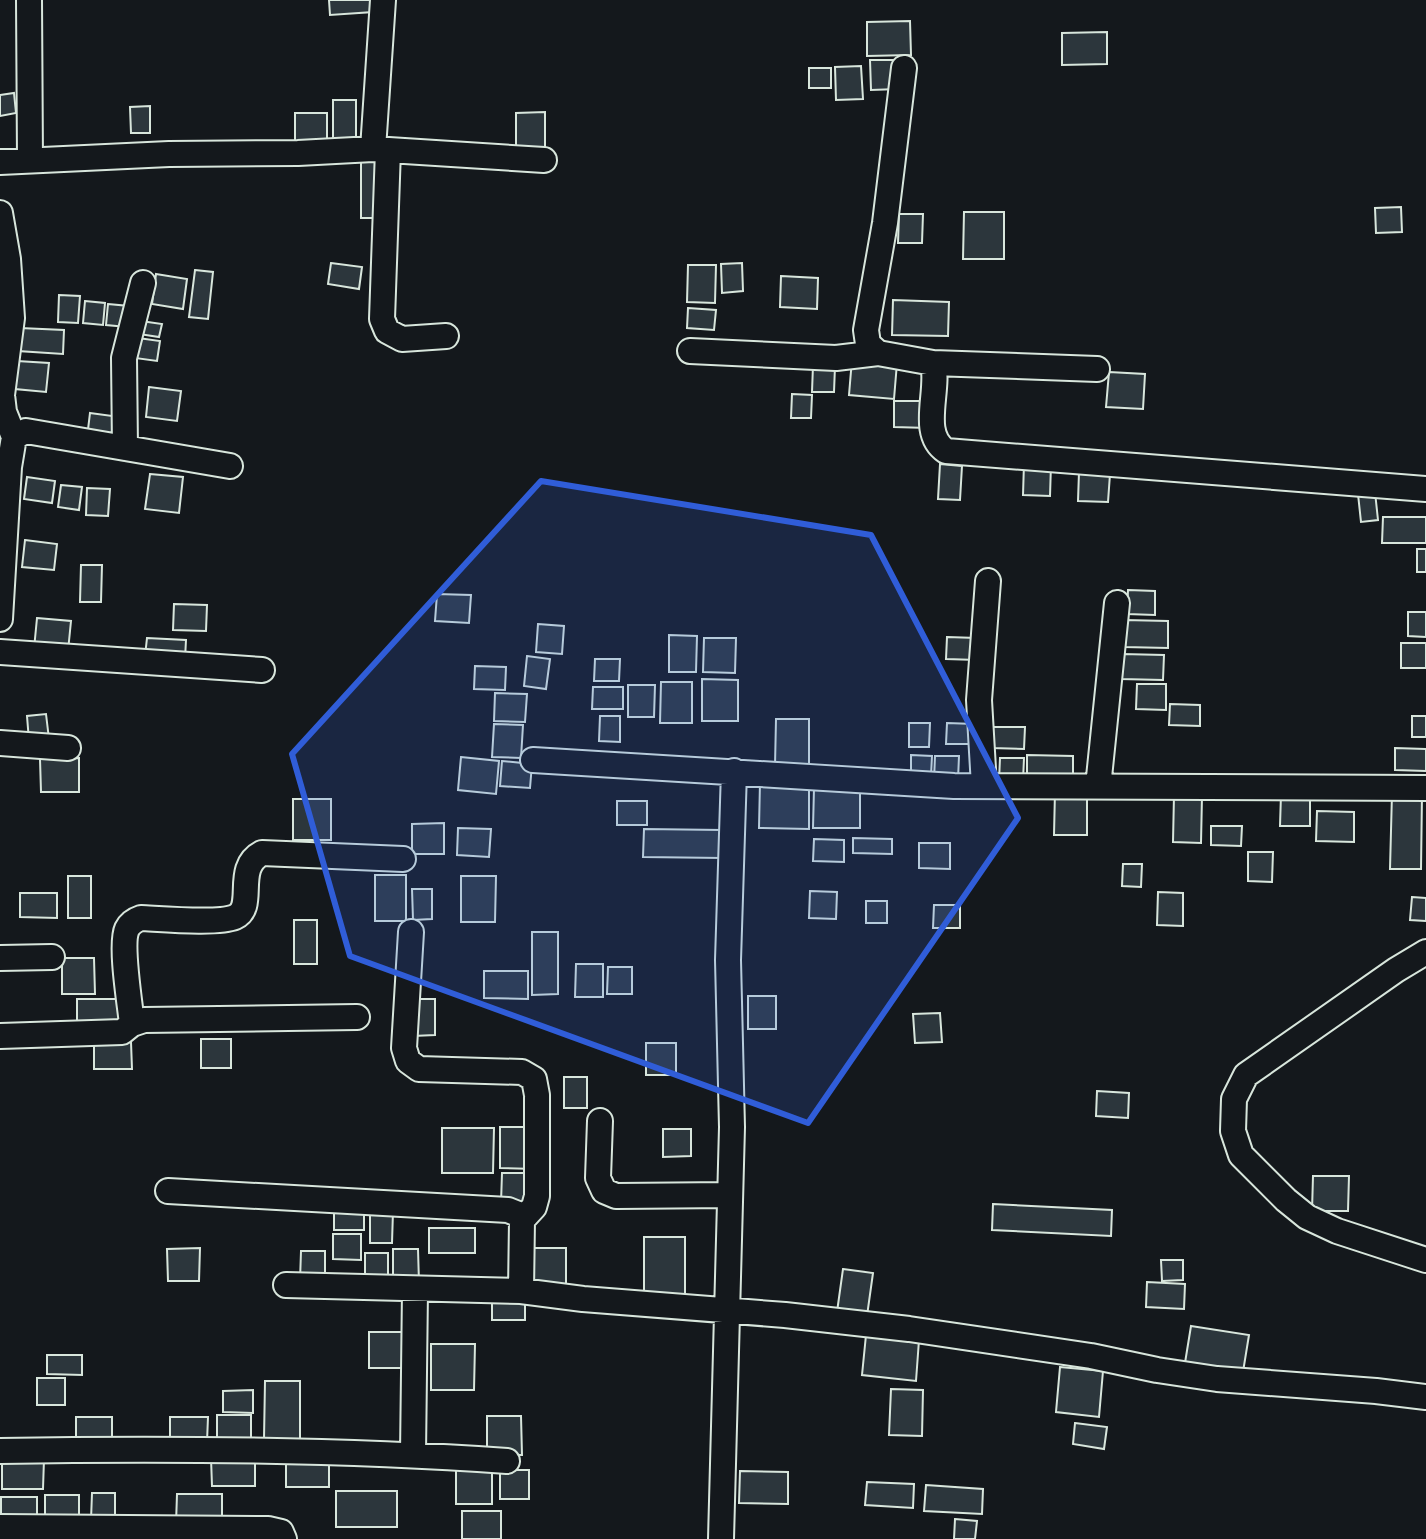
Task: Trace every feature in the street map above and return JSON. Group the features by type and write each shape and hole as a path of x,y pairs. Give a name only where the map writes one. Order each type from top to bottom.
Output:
{"street":[{"path":"29,0 30,160"},
{"path":"383,0 380,150 382,319 387,331 402,339 446,336"},
{"path":"878,353 868,344 866,330 885,223 904,68"},
{"path":"0,162 169,154 380,150 544,160"},
{"path":"0,213 8,259 12,318 2,412 14,437 9,467 0,619"},
{"path":"125,448 124,358 143,283"},
{"path":"690,351 836,358 878,353 933,363 1097,369"},
{"path":"933,363 936,374 932,435 936,445 946,451 1426,489"},
{"path":"14,437 26,431 230,466"},
{"path":"984,786 979,700 988,581"},
{"path":"1098,787 1117,603"},
{"path":"0,652 262,670"},
{"path":"0,743 68,748"},
{"path":"533,760 984,786 1426,788"},
{"path":"721,1539 732,1127 728,960 734,771"},
{"path":"132,1024 125,951 126,931 134,921 141,918 237,917 243,910 247,867 253,857 262,853 403,859"},
{"path":"411,932 404,1048 408,1061 419,1069 522,1072 534,1079 537,1095 537,1196 534,1207 522,1220"},
{"path":"1426,952 1246,1075 1234,1099 1233,1131 1241,1155 1307,1217 1337,1231 1426,1260"},
{"path":"0,958 52,957"},
{"path":"0,1036 122,1032 144,1020 357,1017"},
{"path":"600,1121 598,1178 604,1191 616,1196 730,1195"},
{"path":"168,1191 508,1210 518,1214 522,1220 521,1291"},
{"path":"286,1285 521,1291 727,1311 909,1329 1091,1356 1217,1379 1426,1397"},
{"path":"413,1454 415,1290"},
{"path":"0,1451 202,1449 413,1454 507,1461"},
{"path":"2,1531 268,1529 281,1532 284,1539"}],"highlighted area":[{"path":"541,481 871,535 1018,818 808,1123 350,956 292,754"}],"building":[{"path":"329,0 372,0 373,12 330,15"},
{"path":"910,21 911,55 867,56 867,22"},
{"path":"1107,32 1107,64 1062,65 1062,33"},
{"path":"870,60 897,60 898,89 871,90"},
{"path":"861,66 863,99 836,100 835,67"},
{"path":"809,68 831,68 831,88 809,88"},
{"path":"14,93 16,113 0,116 0,95"},
{"path":"333,100 356,100 356,141 333,141"},
{"path":"150,106 150,133 131,133 130,107"},
{"path":"545,112 545,149 516,149 516,113"},
{"path":"295,113 327,113 327,145 295,145"},
{"path":"361,162 381,162 381,218 361,218"},
{"path":"1401,207 1402,232 1376,233 1375,208"},
{"path":"964,212 1004,212 1004,259 963,259"},
{"path":"899,214 923,214 922,243 898,243"},
{"path":"331,263 362,267 359,289 328,284"},
{"path":"742,263 743,291 722,293 721,264"},
{"path":"688,265 716,265 715,303 687,302"},
{"path":"195,270 213,272 208,319 189,317"},
{"path":"156,274 187,279 183,309 152,304"},
{"path":"781,276 818,278 817,309 780,307"},
{"path":"59,295 80,296 78,323 58,322"},
{"path":"893,300 949,302 948,336 892,335"},
{"path":"85,301 105,303 103,325 83,323"},
{"path":"108,304 129,306 127,327 106,325"},
{"path":"688,308 716,310 714,330 687,328"},
{"path":"141,321 162,324 159,337 139,334"},
{"path":"20,328 64,330 63,354 18,351"},
{"path":"138,338 160,341 157,361 135,358"},
{"path":"852,359 897,363 894,399 849,395"},
{"path":"17,361 49,363 46,392 15,389"},
{"path":"813,365 835,366 834,392 812,392"},
{"path":"1109,372 1145,374 1143,409 1106,407"},
{"path":"149,387 181,391 177,421 146,417"},
{"path":"792,394 812,395 811,418 791,418"},
{"path":"894,401 928,401 928,428 894,427"},
{"path":"90,413 120,417 117,442 87,438"},
{"path":"1024,463 1051,464 1050,496 1023,495"},
{"path":"940,464 962,466 960,500 938,499"},
{"path":"1079,472 1110,474 1108,502 1078,501"},
{"path":"150,474 183,477 179,513 145,509"},
{"path":"27,477 55,481 52,503 24,499"},
{"path":"61,485 82,487 79,510 58,507"},
{"path":"87,488 110,489 108,516 86,515"},
{"path":"1375,492 1378,520 1361,522 1358,494"},
{"path":"1383,517 1426,517 1426,543 1382,543"},
{"path":"25,540 57,544 54,570 22,567"},
{"path":"1417,549 1426,549 1426,572 1417,572"},
{"path":"81,565 102,565 101,602 80,602"},
{"path":"1128,590 1155,591 1155,615 1127,614"},
{"path":"437,594 471,595 469,623 435,621"},
{"path":"174,604 207,605 206,631 173,630"},
{"path":"1408,612 1426,612 1426,637 1408,636"},
{"path":"37,618 71,621 68,651 34,649"},
{"path":"1124,620 1168,621 1168,648 1124,647"},
{"path":"538,624 564,626 562,654 536,652"},
{"path":"669,635 697,636 696,672 669,672"},
{"path":"947,637 977,638 977,660 946,659"},
{"path":"147,638 186,640 185,659 145,656"},
{"path":"704,638 736,638 735,673 703,672"},
{"path":"1401,643 1426,643 1426,668 1401,668"},
{"path":"1122,654 1164,655 1163,680 1121,679"},
{"path":"527,656 550,659 546,689 524,686"},
{"path":"595,659 620,659 619,681 594,681"},
{"path":"475,666 506,667 505,690 474,689"},
{"path":"702,679 738,680 738,721 702,721"},
{"path":"661,682 692,682 692,723 660,723"},
{"path":"1137,684 1166,684 1166,710 1136,709"},
{"path":"628,685 655,685 654,717 628,717"},
{"path":"593,687 623,687 623,709 592,709"},
{"path":"495,693 527,694 525,722 494,721"},
{"path":"1170,704 1200,705 1200,726 1169,725"},
{"path":"46,714 49,739 29,741 27,716"},
{"path":"600,716 620,716 620,742 599,741"},
{"path":"1412,716 1426,716 1426,737 1412,737"},
{"path":"776,719 809,719 809,766 775,766"},
{"path":"909,723 930,723 929,747 909,747"},
{"path":"947,723 974,724 974,744 946,744"},
{"path":"494,724 523,725 521,758 492,757"},
{"path":"993,727 1025,727 1024,749 992,748"},
{"path":"1395,748 1426,749 1426,771 1395,770"},
{"path":"911,755 932,756 931,776 911,776"},
{"path":"1027,755 1073,756 1073,780 1027,780"},
{"path":"935,756 959,756 958,780 934,780"},
{"path":"461,757 499,761 496,794 458,790"},
{"path":"79,758 79,792 41,792 40,759"},
{"path":"1000,758 1024,758 1023,781 999,781"},
{"path":"502,761 532,764 530,788 500,786"},
{"path":"760,782 809,782 809,829 759,828"},
{"path":"814,788 860,789 860,828 813,828"},
{"path":"1055,791 1087,791 1087,835 1054,835"},
{"path":"1392,793 1422,794 1421,869 1390,869"},
{"path":"1281,794 1310,794 1310,826 1280,826"},
{"path":"1174,795 1202,796 1201,843 1173,842"},
{"path":"293,799 331,799 331,840 293,840"},
{"path":"617,801 647,801 647,825 617,825"},
{"path":"1317,811 1354,812 1354,842 1316,841"},
{"path":"444,823 444,854 412,854 412,824"},
{"path":"1211,826 1242,826 1241,846 1211,845"},
{"path":"458,828 491,829 489,857 457,855"},
{"path":"644,829 722,830 722,858 643,857"},
{"path":"853,838 892,839 892,854 853,853"},
{"path":"814,839 844,840 844,862 813,861"},
{"path":"919,843 950,843 950,869 919,868"},
{"path":"1248,852 1273,852 1272,882 1248,881"},
{"path":"1123,864 1142,864 1141,887 1122,886"},
{"path":"375,875 406,875 406,921 375,921"},
{"path":"68,876 91,876 91,918 68,918"},
{"path":"461,876 496,876 495,922 461,922"},
{"path":"412,889 432,889 432,919 413,920"},
{"path":"810,891 837,892 836,919 809,918"},
{"path":"1158,892 1183,893 1183,926 1157,925"},
{"path":"20,893 57,893 57,918 20,917"},
{"path":"1412,897 1426,898 1426,921 1410,920"},
{"path":"866,901 887,901 887,923 866,923"},
{"path":"934,905 960,905 960,928 933,928"},
{"path":"294,920 317,920 317,964 294,964"},
{"path":"532,932 558,932 558,994 532,995"},
{"path":"62,958 94,958 95,994 62,994"},
{"path":"576,964 603,964 603,997 575,997"},
{"path":"608,967 632,967 632,994 607,994"},
{"path":"484,971 528,971 528,999 484,998"},
{"path":"748,996 776,996 776,1029 748,1029"},
{"path":"77,999 120,999 120,1026 77,1026"},
{"path":"413,999 435,999 435,1035 413,1036"},
{"path":"940,1013 942,1042 915,1043 913,1014"},
{"path":"201,1039 231,1039 231,1068 201,1068"},
{"path":"94,1042 131,1042 132,1069 94,1069"},
{"path":"646,1043 676,1043 676,1075 646,1075"},
{"path":"564,1077 587,1077 587,1108 564,1108"},
{"path":"1097,1091 1129,1093 1128,1118 1096,1116"},
{"path":"500,1127 535,1127 535,1169 500,1168"},
{"path":"442,1128 494,1128 493,1173 442,1173"},
{"path":"663,1129 691,1129 691,1156 663,1157"},
{"path":"502,1173 533,1173 533,1204 501,1203"},
{"path":"1313,1176 1349,1176 1348,1211 1312,1211"},
{"path":"334,1204 364,1204 364,1230 334,1230"},
{"path":"993,1204 1112,1210 1111,1236 992,1230"},
{"path":"370,1210 393,1211 392,1243 370,1243"},
{"path":"429,1228 475,1228 475,1253 429,1253"},
{"path":"333,1234 361,1234 361,1260 333,1259"},
{"path":"644,1237 685,1237 685,1295 644,1295"},
{"path":"200,1248 199,1281 168,1281 167,1249"},
{"path":"529,1248 566,1248 566,1286 529,1286"},
{"path":"393,1249 418,1249 419,1283 393,1283"},
{"path":"301,1251 325,1251 325,1281 300,1281"},
{"path":"365,1253 388,1253 388,1283 365,1283"},
{"path":"1161,1260 1183,1260 1183,1280 1162,1281"},
{"path":"843,1269 873,1273 867,1316 837,1312"},
{"path":"1147,1282 1185,1284 1184,1309 1146,1307"},
{"path":"492,1296 525,1296 525,1320 492,1320"},
{"path":"1191,1326 1249,1335 1242,1378 1184,1369"},
{"path":"369,1332 404,1332 404,1368 369,1368"},
{"path":"866,1335 919,1340 916,1381 862,1375"},
{"path":"431,1344 475,1344 474,1390 431,1390"},
{"path":"47,1355 82,1355 82,1375 47,1374"},
{"path":"1060,1367 1103,1371 1099,1417 1056,1412"},
{"path":"37,1378 65,1378 65,1405 37,1405"},
{"path":"265,1381 300,1381 300,1439 264,1439"},
{"path":"891,1389 923,1390 922,1436 889,1435"},
{"path":"253,1390 253,1413 223,1412 223,1391"},
{"path":"217,1415 251,1415 251,1444 217,1444"},
{"path":"487,1416 521,1416 522,1455 487,1455"},
{"path":"76,1417 112,1417 112,1442 76,1442"},
{"path":"170,1417 208,1417 207,1442 170,1443"},
{"path":"1075,1423 1107,1427 1104,1449 1073,1444"},
{"path":"211,1458 255,1458 255,1486 212,1486"},
{"path":"2,1459 44,1459 43,1489 2,1489"},
{"path":"286,1459 329,1459 329,1487 286,1487"},
{"path":"456,1468 492,1468 492,1504 456,1504"},
{"path":"500,1470 529,1470 529,1499 500,1499"},
{"path":"740,1471 788,1472 788,1504 739,1503"},
{"path":"867,1482 914,1484 913,1508 865,1505"},
{"path":"926,1485 983,1489 982,1514 924,1511"},
{"path":"336,1491 397,1491 397,1527 336,1527"},
{"path":"92,1493 115,1493 115,1520 91,1520"},
{"path":"177,1494 222,1494 222,1524 176,1524"},
{"path":"45,1495 79,1495 79,1520 45,1520"},
{"path":"1,1497 37,1497 37,1523 1,1523"},
{"path":"462,1511 501,1511 501,1539 462,1539"},
{"path":"955,1519 977,1521 975,1539 954,1539"}]}
